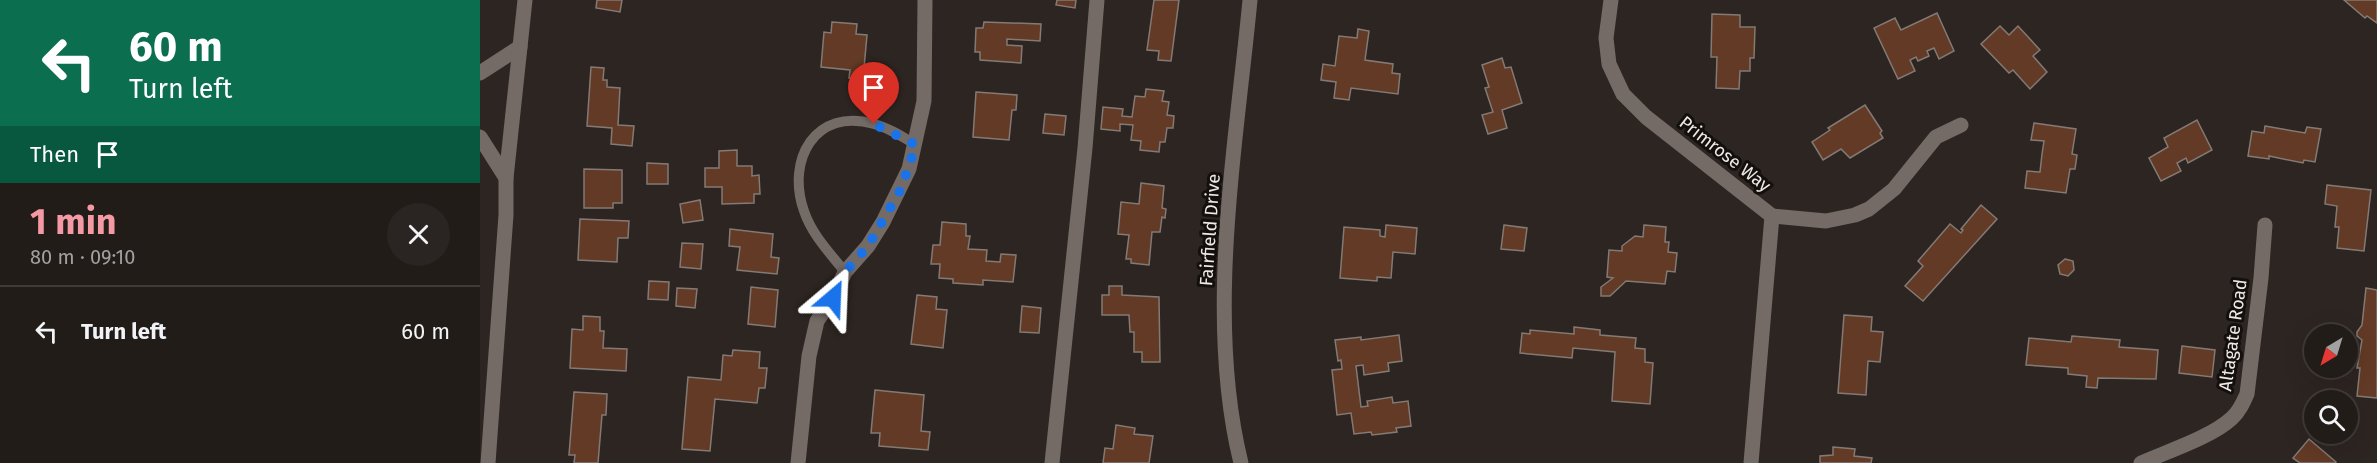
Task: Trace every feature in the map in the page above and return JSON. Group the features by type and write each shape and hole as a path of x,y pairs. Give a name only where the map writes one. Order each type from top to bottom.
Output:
{"street":[{"path":"488,463 506,215 506,178 525,0"},
{"path":"798,463 812,339 817,321 833,298 845,272 868,246 888,214 905,179 916,145 924,101 925,0"},
{"path":"1052,463 1085,148 1097,0"},
{"name":"Fairfield Drive","path":"1241,463 1234,433 1226,365 1224,300 1230,207 1250,0"},
{"name":"Primrose Way","path":"1611,0 1606,38 1609,64 1623,94 1646,117 1772,216 1751,463"},
{"path":"480,73 520,47"},
{"path":"1772,216 1826,221 1841,219 1869,209 1894,189 1936,137 1961,125"},
{"path":"480,137 506,178"},
{"name":"Altagate Road","path":"2141,463 2212,431 2230,420 2239,410 2247,394 2260,289 2265,225"}],"lane":[{"path":"845,272 813,231 803,210 798,185 800,162 804,149 812,137 826,127 840,122 874,124 916,145"}],"building":[{"path":"597,0 622,0 620,12 596,8"},
{"path":"1057,0 1076,0 1075,8 1056,5"},
{"path":"1154,0 1179,0 1171,61 1158,60 1159,51 1147,50"},
{"path":"2344,0 2377,0 2377,23 2367,16 2365,18"},
{"path":"1937,13 1954,51 1939,59 1934,48 1927,51 1929,56 1918,61 1916,57 1910,60 1915,71 1898,79 1874,28 1895,18 1901,30"},
{"path":"1712,14 1740,15 1740,27 1755,27 1754,58 1750,58 1750,71 1740,71 1739,89 1716,88 1717,57 1711,57"},
{"path":"832,22 857,24 856,34 867,35 863,79 849,78 850,70 821,67 824,32 831,33"},
{"path":"984,22 1041,24 1040,41 1007,39 1007,45 1022,46 1021,63 980,60 980,52 975,52 976,28 983,28"},
{"path":"2000,26 2009,35 2018,26 2040,50 2033,56 2047,72 2030,89 2013,70 2009,73 1981,44"},
{"path":"1358,29 1369,31 1365,60 1393,64 1392,73 1400,74 1398,94 1351,88 1349,100 1334,98 1336,82 1321,80 1323,64 1335,66 1339,36 1357,38"},
{"path":"1502,58 1505,68 1511,67 1522,103 1502,110 1507,128 1488,134 1482,115 1493,112 1485,88 1489,87 1482,65"},
{"path":"591,67 604,68 603,80 607,80 607,87 620,88 618,125 634,126 632,146 611,144 612,128 587,126"},
{"path":"1146,89 1164,91 1162,101 1169,102 1167,115 1174,116 1173,128 1167,128 1165,142 1160,142 1159,152 1140,150 1141,141 1131,140 1133,125 1120,124 1120,131 1101,129 1103,107 1123,109 1122,116 1132,117 1135,96 1145,97"},
{"path":"976,92 1017,95 1016,110 1012,110 1009,140 973,137"},
{"path":"1865,105 1882,131 1880,133 1883,138 1850,158 1841,149 1823,160 1812,142 1830,130 1828,128"},
{"path":"1045,114 1066,116 1064,135 1043,133"},
{"path":"2197,120 2212,150 2188,163 2186,158 2177,163 2181,171 2161,181 2149,158 2168,147 2164,138"},
{"path":"2034,123 2076,129 2072,154 2077,155 2075,169 2070,169 2066,193 2025,188 2027,171 2040,172 2044,141 2031,140"},
{"path":"2265,126 2305,133 2307,127 2321,129 2315,162 2304,160 2303,163 2269,156 2269,159 2248,156 2252,131 2264,133"},
{"path":"737,150 737,166 752,166 752,176 759,175 760,194 754,194 754,203 722,204 722,187 705,187 705,168 719,168 719,151"},
{"path":"647,163 668,164 668,184 647,184"},
{"path":"584,169 622,170 622,203 613,203 613,208 584,208"},
{"path":"1141,183 1164,186 1162,208 1166,209 1165,218 1162,217 1160,232 1152,232 1149,265 1131,263 1131,259 1126,259 1129,235 1118,234 1121,202 1139,204"},
{"path":"2327,185 2371,190 2364,251 2337,248 2339,227 2335,227 2337,206 2325,204"},
{"path":"700,200 703,220 683,223 680,204"},
{"path":"1981,205 1997,219 1923,301 1905,286 1923,266 1918,261 1950,224 1961,233 1963,230 1961,229"},
{"path":"580,219 629,221 628,238 618,238 617,262 578,260"},
{"path":"942,222 966,224 966,236 970,236 968,249 987,250 986,261 1000,262 1001,254 1016,255 1013,282 983,280 983,285 953,283 953,279 939,278 940,264 931,264 933,245 940,245"},
{"path":"1386,225 1417,228 1415,254 1393,252 1391,278 1377,277 1377,281 1340,278 1344,227 1380,230 1380,236 1385,237"},
{"path":"1504,225 1527,228 1524,251 1501,249"},
{"path":"1644,225 1666,227 1665,242 1669,242 1668,252 1677,253 1675,272 1667,271 1665,284 1626,281 1610,296 1601,296 1601,287 1613,278 1607,277 1609,250 1622,251 1622,246 1635,236 1643,237"},
{"path":"730,229 773,234 771,257 779,258 777,274 737,270 740,247 729,246"},
{"path":"682,243 703,244 701,269 680,267"},
{"path":"2065,259 2073,261 2074,270 2068,276 2060,274 2058,265"},
{"path":"649,281 669,282 668,300 648,299"},
{"path":"1109,286 1122,286 1122,295 1159,297 1160,362 1142,362 1142,352 1134,352 1134,332 1130,332 1129,315 1102,315 1102,295 1109,295"},
{"path":"751,287 778,290 775,327 748,324"},
{"path":"677,288 697,289 695,308 676,306"},
{"path":"2366,288 2377,290 2377,398 2358,396 2360,368 2358,368 2358,362 2362,340 2358,337 2358,331 2362,325"},
{"path":"917,295 937,297 936,309 947,310 943,348 911,344"},
{"path":"1022,306 1041,308 1039,333 1020,332"},
{"path":"1844,315 1872,317 1871,331 1883,332 1880,362 1868,361 1866,395 1838,393"},
{"path":"583,316 600,317 600,331 604,331 603,348 627,349 626,371 570,368 572,329 583,330"},
{"path":"1574,327 1600,330 1600,335 1636,338 1635,348 1645,349 1645,362 1653,363 1650,404 1612,401 1615,352 1573,348 1572,358 1520,353 1522,333 1530,334 1530,330 1574,334"},
{"path":"1399,335 1402,361 1388,363 1389,371 1364,375 1363,365 1356,366 1361,407 1368,406 1367,401 1392,397 1393,403 1408,401 1411,426 1396,428 1397,432 1372,435 1371,432 1354,434 1351,413 1337,415 1332,370 1342,369 1341,360 1338,361 1335,340 1361,337 1361,340"},
{"path":"2072,336 2120,340 2119,347 2158,350 2156,379 2098,378 2097,388 2086,387 2087,376 2068,374 2068,368 2026,365 2029,338 2071,342"},
{"path":"2182,346 2215,350 2212,377 2179,373"},
{"path":"733,350 760,352 759,368 767,368 765,388 759,388 757,403 715,399 710,451 682,449 688,377 721,380 723,355 732,356"},
{"path":"875,390 924,395 921,431 930,432 928,450 879,446 880,433 871,433"},
{"path":"574,392 607,394 606,415 602,415 598,463 574,463 575,455 569,455"},
{"path":"1116,425 1135,428 1134,434 1153,436 1149,463 1103,463 1105,448 1113,449"},
{"path":"2305,444 2315,444 2336,462 2300,463 2293,458"},
{"path":"1833,447 1855,449 1854,456 1872,458 1871,463 1820,463 1820,456 1833,455"}],"route":[{"path":"833,298 845,272 868,246 901,189 916,145 874,124"}]}
